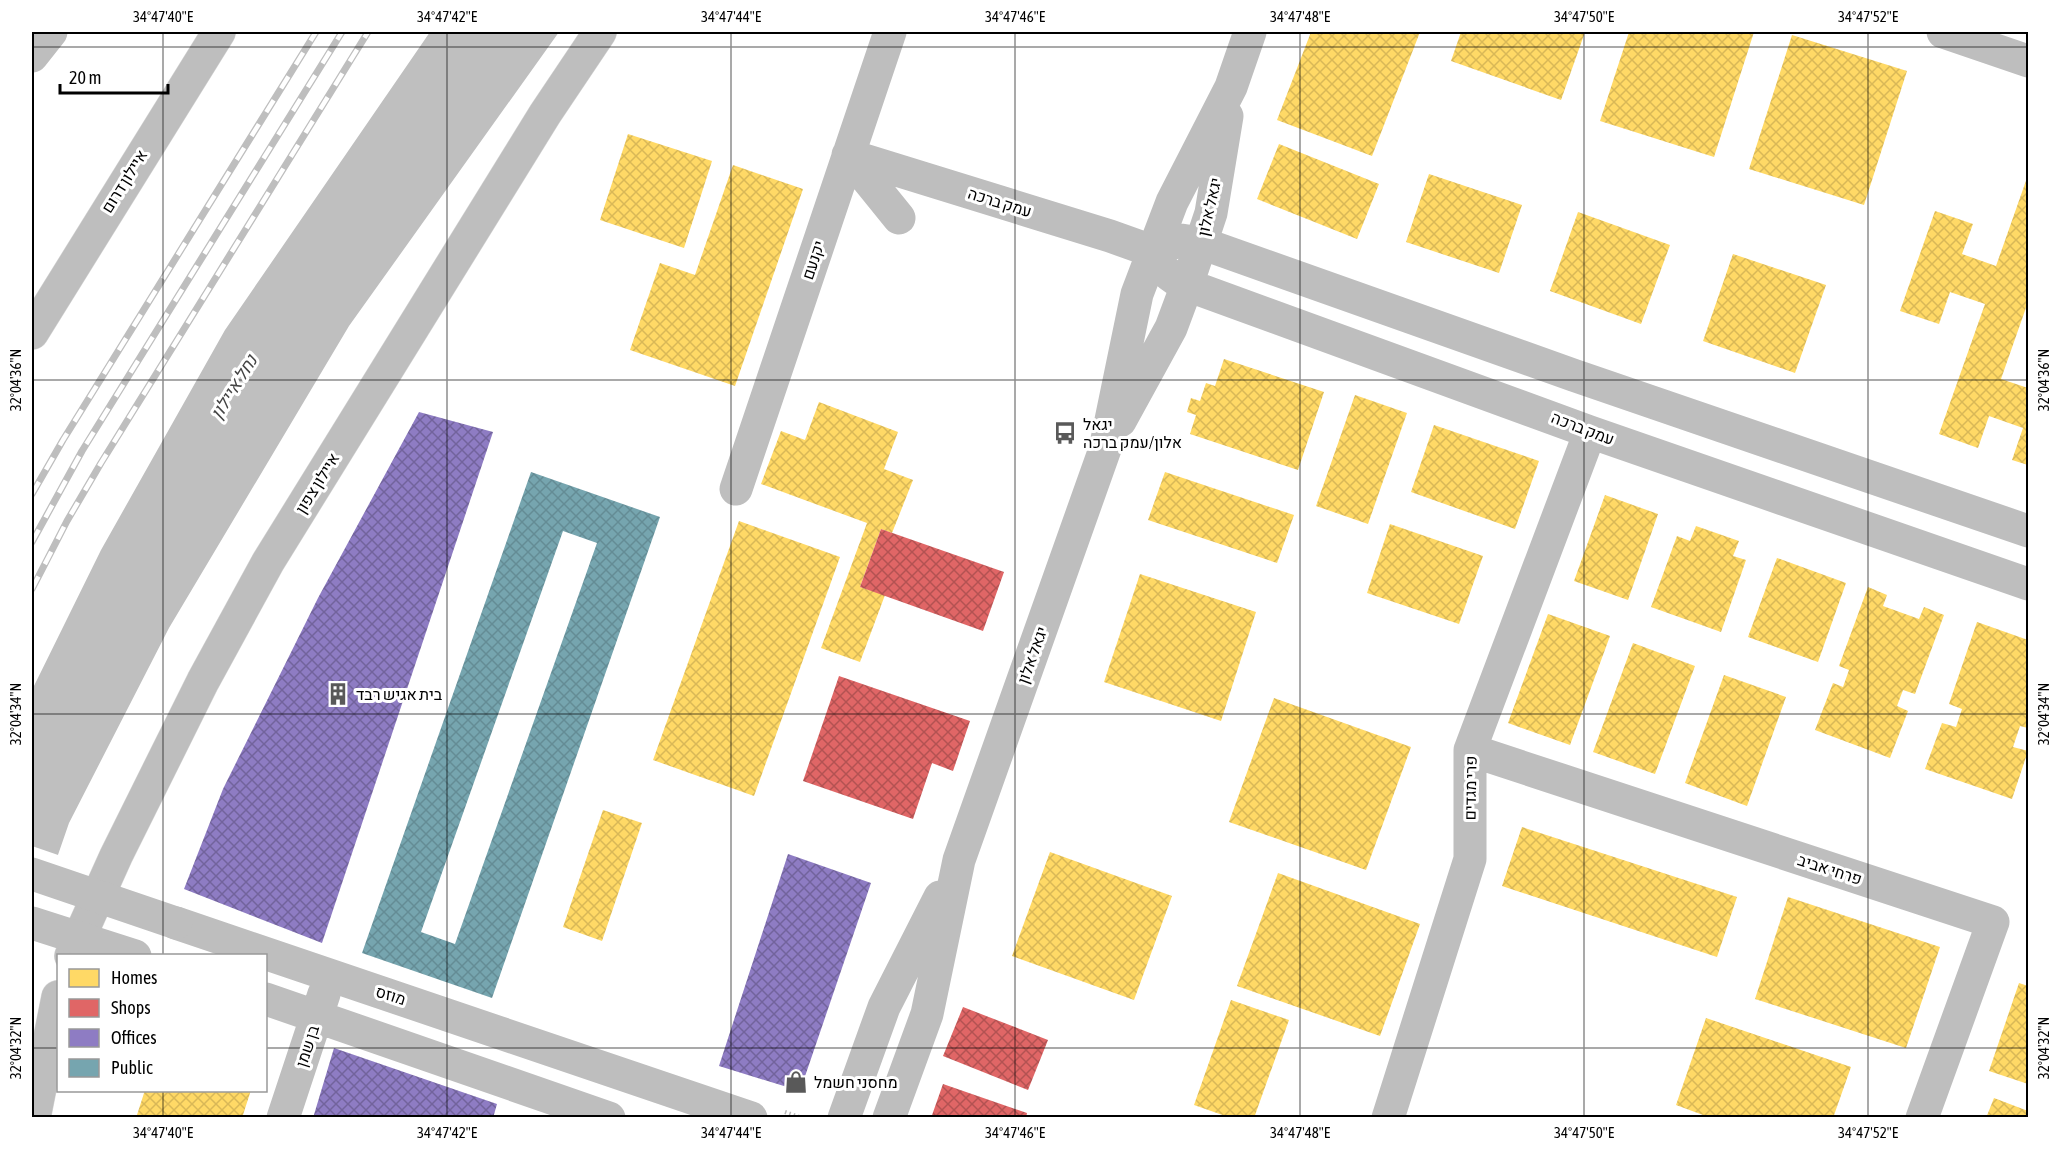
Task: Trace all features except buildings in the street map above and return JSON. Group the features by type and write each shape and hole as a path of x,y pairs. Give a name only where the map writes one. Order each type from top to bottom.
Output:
{"main road":[{"path":"32,56 51,32"},
{"name":"איילון דרום","path":"32,333 219,32"},
{"name":"איילון צפון","path":"72,954 121,846 203,681 248,597 545,114 600,32"},
{"name":"יקנעם","path":"736,489 890,32"},
{"name":"יגאל אלון","path":"844,1118 884,1007 959,860 1105,449 1137,294 1152,250 1172,202 1231,87 1250,32"},
{"path":"1943,32 2028,61"},
{"name":"יגאל אלון","path":"1105,449 1171,328 1187,285 1211,213 1231,87"},
{"path":"848,155 899,218"},
{"name":"עמק ברכה","path":"848,155 1152,250 1166,272 1187,285 1590,432 2028,584"},
{"path":"1152,250 1181,240 1201,243 1485,344 2028,531"},
{"name":"פרי מגדים","path":"1388,1118 1470,859 1470,750 1590,432"},
{"name":"פרחי אביב","path":"1470,750 1993,922 1922,1118"},
{"name":"יגאל אלון","path":"889,1118 927,1014 959,860"},
{"name":"מוזס","path":"32,874 751,1118"},
{"path":"32,923 129,954"},
{"name":"בן שמן","path":"283,1118 330,975"},
{"path":"32,1045 57,986"},
{"path":"267,999 317,1016 548,1108 609,1118"},
{"path":"34,1118 57,1002"}],"water":[{"name":"נחל איילון","path":"430,32 559,32 349,326 169,628 69,823 32,930 32,690 101,550 225,330"}],"pier":[{"path":"32,846 61,856 32,933"}],"railway":[{"path":"32,494 63,440 316,32"},
{"path":"32,542 82,451 342,32"},
{"path":"32,589 67,521 101,463 368,32"}],"place":[{"name":"יגאל אלון/עמק ברכה","path":"1065,433"},
{"name":"בית אגיש רבד","path":"338,694"},
{"name":"מחסני חשמל","path":"796,1082"}]}
